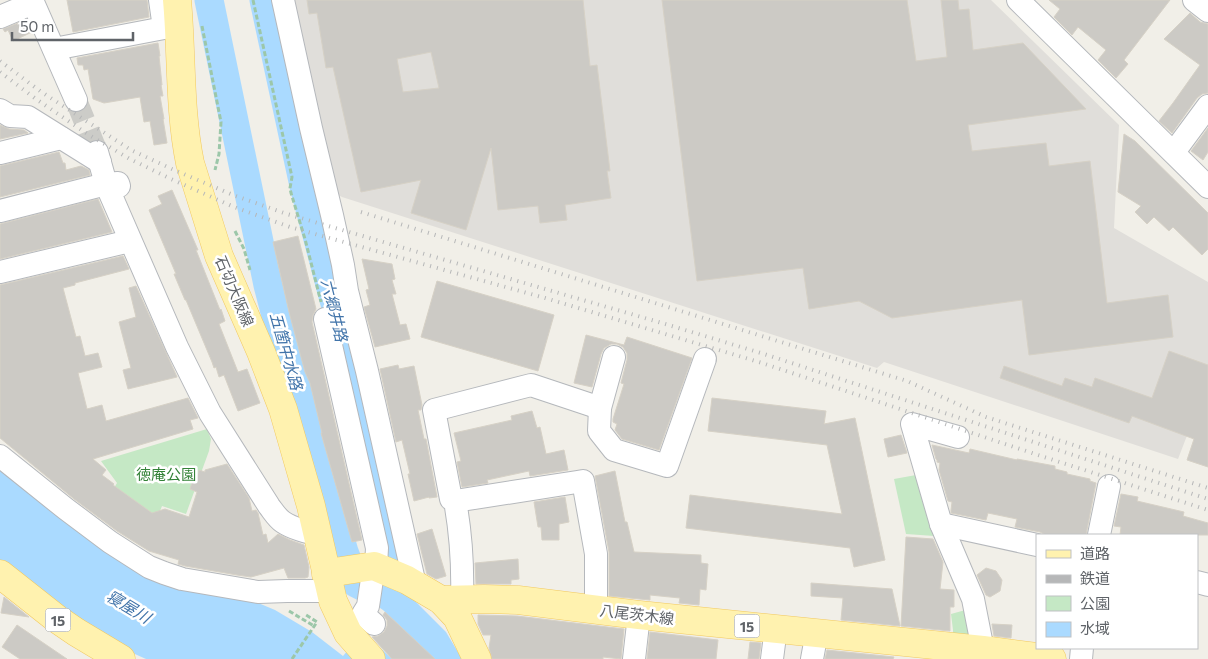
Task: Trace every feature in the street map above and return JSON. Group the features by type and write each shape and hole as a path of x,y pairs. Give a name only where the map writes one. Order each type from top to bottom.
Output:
{"main road":[{"name":"石切大阪線","path":"177,0 187,152 219,256 277,391 299,462 318,534 358,572"},
{"name":"八尾茨木線","path":"358,572 411,582 452,600 518,600 639,615 817,632 952,653 983,650 1052,659"},
{"path":"358,572 337,612 348,632 367,633"},
{"name":"15","path":"2,582 76,632 121,659"},
{"path":"452,600 457,617 477,659"}],"street":[{"path":"54,49 164,28 160,0"},
{"path":"283,0 334,224 347,291 367,371 411,582"},
{"path":"1018,0 1208,186"},
{"path":"1194,0 1208,11"},
{"path":"0,17 32,1 76,100"},
{"path":"1174,152 1208,106"},
{"path":"0,110 10,116 28,117 61,138 98,157 106,184 130,241 177,347 210,413 269,506 280,519 309,533 318,534"},
{"path":"0,153 61,138"},
{"path":"0,211 106,184 118,183 153,255 222,411 227,441"},
{"path":"0,272 130,241"},
{"path":"0,456 110,542 149,566 182,579 258,592 287,590 358,572 376,548 325,319"},
{"path":"614,357 600,408 599,432 614,450 667,466 705,359"},
{"path":"452,600 462,562 461,537 455,501 451,499 434,410 531,385 600,408"},
{"path":"958,437 912,424 941,524 973,599 983,650"},
{"path":"455,501 583,482 596,554 596,609"},
{"path":"1099,534 1109,486"},
{"path":"941,524 1036,546"},
{"path":"358,572 367,633"},
{"path":"634,659 639,615"},
{"path":"772,659 776,628"},
{"path":"812,659 817,632"}],"path":[{"path":"253,0 291,175 291,193 307,246 325,319"},
{"path":"200,19 222,128 219,154 213,178"},
{"path":"234,229 244,249 251,272"},
{"path":"292,659 317,622 306,615"}],"shaded area":[{"path":"288,0 991,0 1119,125 1114,228 1208,282 1208,381 1178,459 884,362 877,368 334,193"}],"green space":[{"name":"徳庵公園","path":"207,429 211,439 209,451 186,514 162,506 154,526 110,495 117,483 101,461"},
{"path":"916,475 934,536 906,534 894,479"},
{"path":"969,609 980,643 953,642 951,614"}],"water":[{"name":"寝屋川","path":"0,462 88,533 275,610 312,632 343,656 365,633 392,659 146,659 117,646 0,564"},
{"path":"364,576 406,592 446,632 462,659 430,659 430,655 383,610 355,591 347,581"}],"building":[{"path":"67,0 147,0 149,17 73,32"},
{"path":"307,0 583,0 590,66 597,65 610,171 607,171 611,198 565,205 567,220 540,223 538,206 498,210 491,148 466,230 411,213 421,180 361,192 333,67 326,68 317,13 309,14","holes":["431,52 439,88 403,92 397,59"]},
{"path":"662,0 907,0 916,61 947,57 941,0 958,0 959,10 969,9 973,50 1023,43 1086,109 968,125 972,151 1046,143 1049,166 1090,161 1107,303 1168,295 1173,337 1029,355 1022,300 892,318 859,301 809,309 803,268 697,281"},
{"path":"1049,0 1170,0 1124,60 1128,64 1116,78 1098,60 1106,50 1078,27 1072,35 1054,17 1060,9"},
{"path":"1190,13 1200,22 1208,24 1208,93 1202,94 1197,98 1172,133 1159,121 1200,65 1164,39"},
{"path":"26,20 32,32 13,41 8,30 5,32 3,29"},
{"path":"158,43 163,96 160,96 167,143 154,145 150,121 144,122 140,97 104,103 93,99 88,69 84,70 83,65 78,65 77,58"},
{"path":"0,125 9,129 24,130 28,133 0,139"},
{"path":"1208,128 1208,152 1203,160 1191,151"},
{"path":"1124,134 1135,141 1208,213 1208,249 1202,255 1173,227 1169,231 1154,217 1147,224 1135,212 1141,206 1118,192"},
{"path":"59,152 63,163 65,163 66,170 81,166 89,170 90,175 0,197 0,166"},
{"path":"172,190 221,309 225,321 219,324 238,372 247,369 260,403 238,411 224,375 219,377 216,367 214,368 149,210 162,204 158,196"},
{"path":"98,199 112,232 0,259 0,224"},
{"path":"298,236 316,309 312,322 362,540 352,542 289,312 273,242"},
{"path":"123,256 129,269 63,288 76,337 80,336 85,356 98,353 102,367 78,373 87,409 102,405 106,421 188,398 198,418 190,420 193,429 93,459 106,470 102,475 152,513 165,509 189,517 197,492 190,489 194,476 197,477 199,470 205,472 205,470 227,464 249,498 252,511 256,510 258,513 263,535 266,534 268,543 278,534 304,545 309,567 308,577 288,578 284,568 251,577 237,575 185,566 178,564 179,560 149,551 117,531 74,499 0,438 0,285"},
{"path":"362,259 392,264 395,279 392,280 396,294 392,294 400,325 406,324 410,339 375,347 364,307 370,305 366,290 369,289"},
{"path":"437,281 554,315 538,371 421,337"},
{"path":"136,286 177,377 128,389 123,370 131,368 119,322 136,317 129,288"},
{"path":"586,335 624,345 627,337 692,358 659,450 622,439 615,430 617,424 613,422 613,419 624,384 621,383 627,360 627,353 623,347 611,344 604,348 592,387 574,383"},
{"path":"1169,351 1208,365 1208,467 1187,460 1194,439 1132,416 1129,423 1000,378 1004,366 1062,386 1065,378 1092,387 1095,378 1152,398"},
{"path":"398,365 399,369 414,366 422,405 421,410 418,410 424,439 426,439 437,497 414,501 402,440 396,442 380,369"},
{"path":"712,398 826,411 824,424 855,418 885,560 854,567 850,548 686,528 690,495 842,514 827,445 708,431"},
{"path":"532,411 537,428 540,427 546,454 564,450 568,470 530,476 529,471 487,480 488,483 462,487 457,462 461,461 454,433 512,420 511,416"},
{"path":"901,435 907,453 888,457 884,439"},
{"path":"932,445 969,453 970,449 1017,460 1055,466 1055,469 1067,472 1067,474 1090,479 1090,481 1096,483 1086,534 1044,534 1015,527 1017,519 988,513 986,520 951,513 952,502 948,501 939,470 940,463 936,459"},
{"path":"615,471 625,522 627,522 634,552 701,555 701,563 708,564 706,590 700,589 699,605 679,603 680,598 650,595 650,600 609,596 609,552 595,476"},
{"path":"1121,494 1138,497 1137,501 1184,512 1183,516 1208,523 1208,535 1120,534 1121,527 1114,526"},
{"path":"565,497 569,522 559,524 559,540 542,540 541,527 538,527 534,502"},
{"path":"432,529 446,576 436,579 427,574 417,534"},
{"path":"906,537 933,539 943,562 940,589 954,590 954,607 950,607 950,631 901,626"},
{"path":"518,559 519,579 511,580 511,584 476,584 475,563"},
{"path":"986,568 996,571 1002,580 1000,591 990,597 986,595 977,575"},
{"path":"811,583 892,589 900,626 841,620 843,598 811,596"},
{"path":"4,597 29,617 1,613"},
{"path":"385,612 435,659 392,659 372,637 384,632 387,626 387,620 383,615"},
{"path":"478,615 517,616 624,629 621,659 603,657 603,659 492,659 489,648 491,635 483,635 478,624"},
{"path":"992,624 1012,625 1011,638 994,636"},
{"path":"17,625 67,659 20,659 2,647"},
{"path":"650,632 718,640 716,659 647,659"},
{"path":"750,642 761,643 759,659 748,659"},
{"path":"827,650 894,657 893,659 825,659"}],"waterway":[{"name":"五箇中水路","path":"209,0 268,285 283,343 344,552 356,583 366,588"},
{"name":"六郷井路","path":"264,0 304,186 337,311 364,425 392,552 395,585 400,596"}],"tunnel":[{"path":"76,100 97,152"}],"railway":[{"path":"0,61 40,91 131,150 233,195 287,214 764,354 1208,499"},
{"path":"0,72 89,135 130,159 234,207 290,227 545,298 762,363 1208,510"},
{"path":"361,212 907,381 986,417 1208,488"}]}
